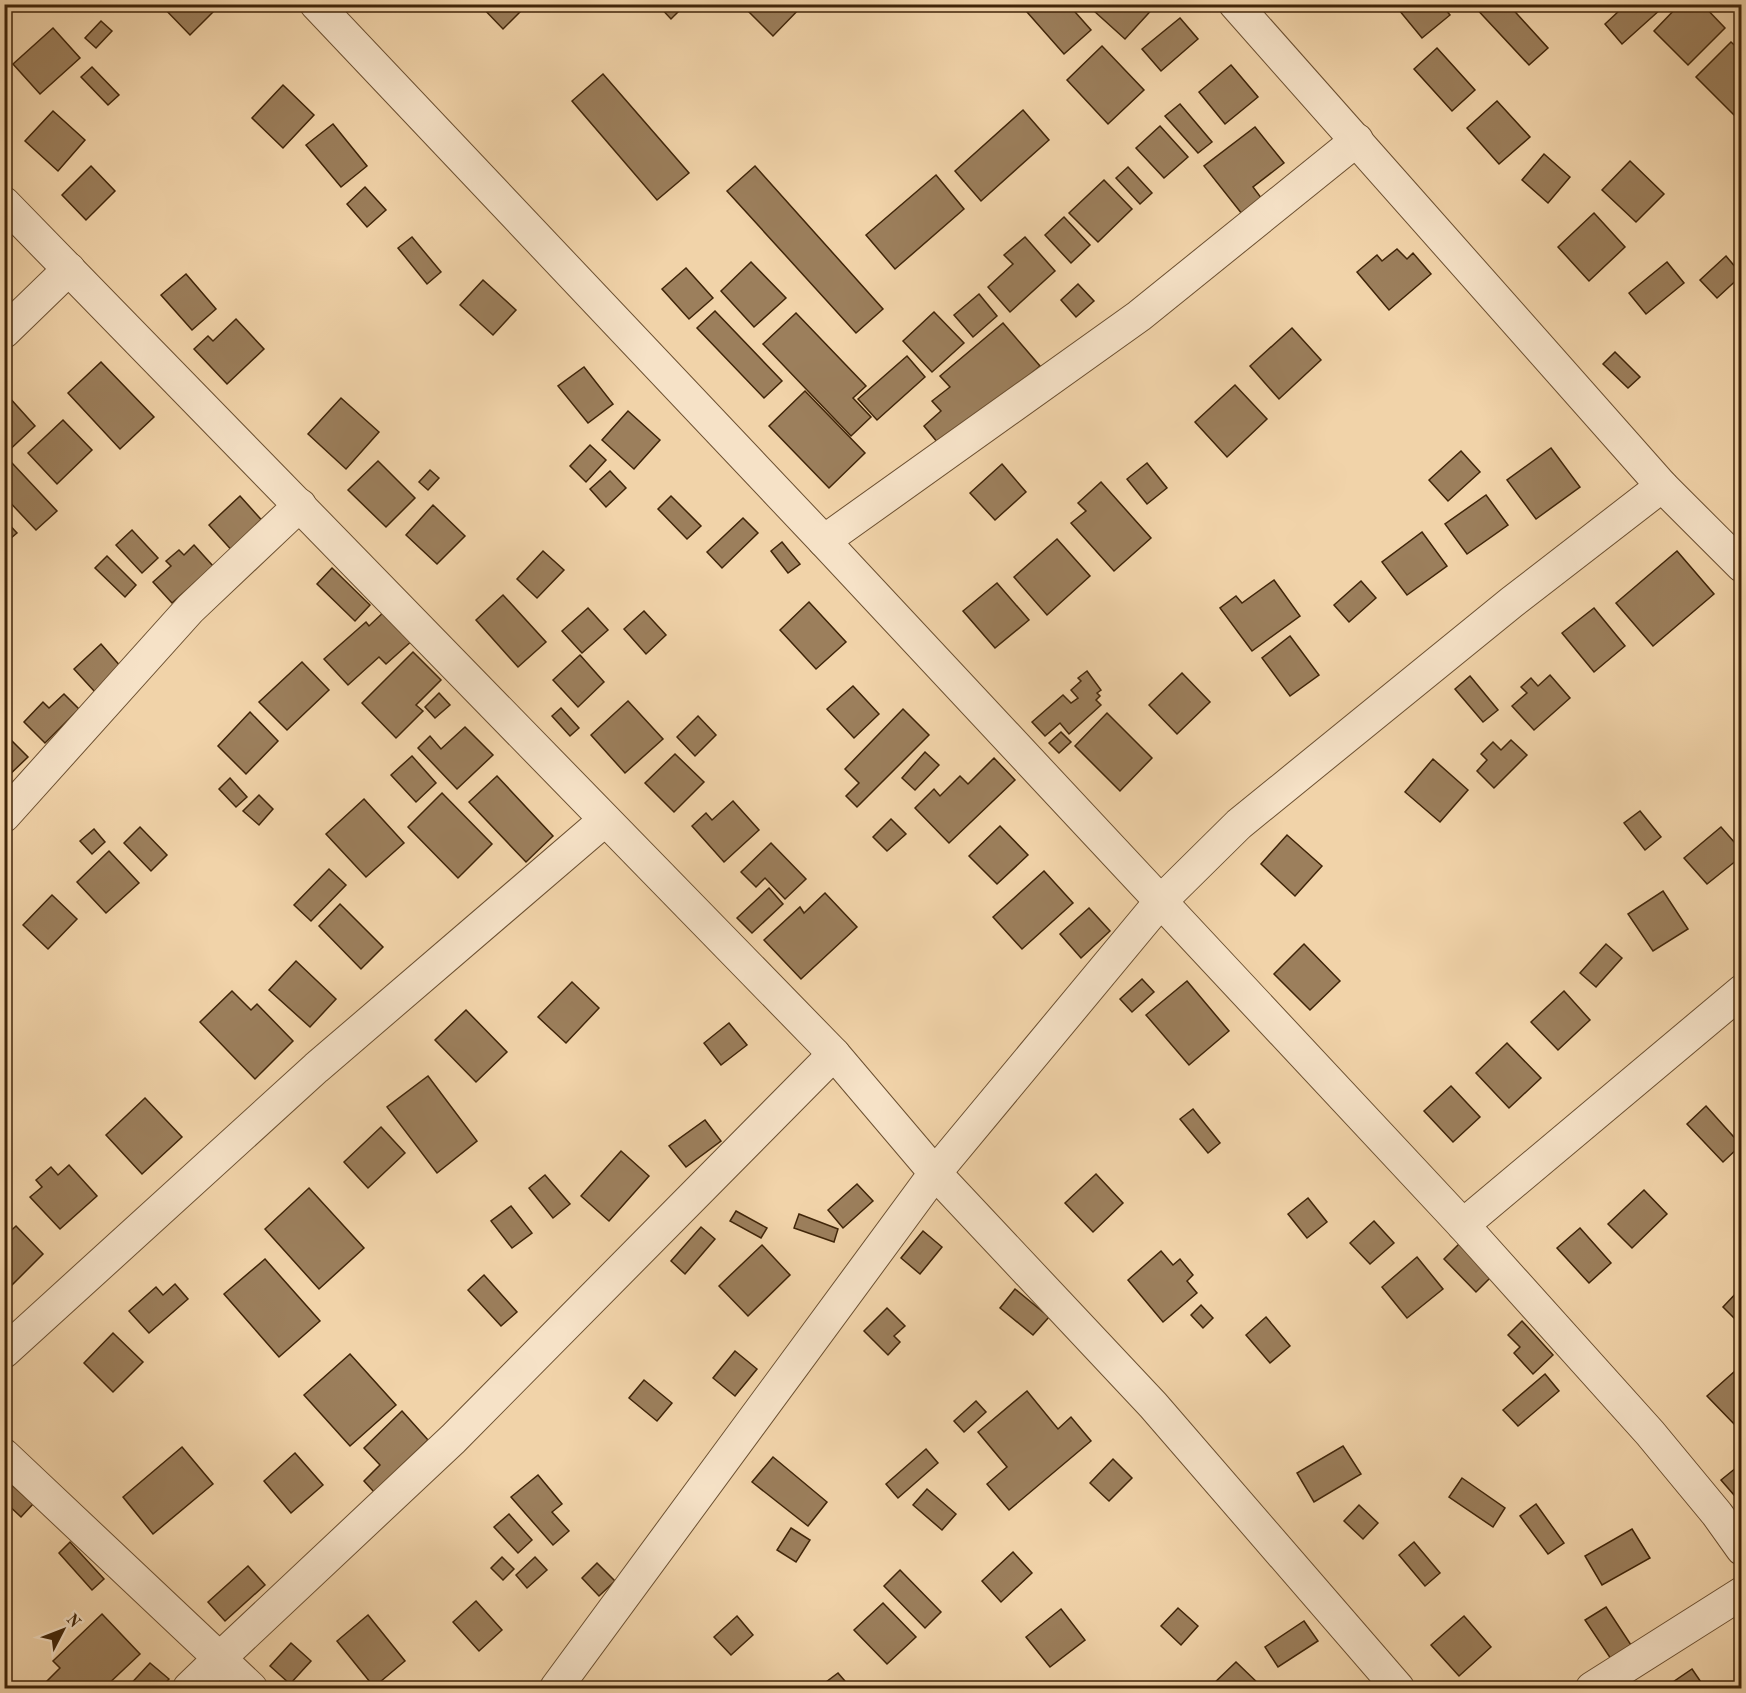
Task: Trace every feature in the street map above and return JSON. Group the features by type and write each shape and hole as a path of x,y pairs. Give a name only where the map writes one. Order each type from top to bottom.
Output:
{"street":[{"path":"316,4 824,541 1463,1225 1650,1433 1717,1514 1742,1549"},
{"path":"1235,4 1662,486 1742,566"},
{"path":"824,541 1139,316 1357,140"},
{"path":"4,203 834,1054 935,1173 1153,1405 1398,1689"},
{"path":"4,332 69,269"},
{"path":"556,1689 935,1173 1160,902 1239,824 1512,602 1662,486"},
{"path":"4,816 190,609 300,504"},
{"path":"4,1352 316,1068 605,820"},
{"path":"1463,1225 1742,992"},
{"path":"189,1689 453,1438 834,1054"},
{"path":"4,1455 251,1689"},
{"path":"1592,1689 1742,1593"}],"building":[{"path":"160,4 208,4 214,11 190,35"},
{"path":"479,4 528,4 503,29"},
{"path":"657,4 686,4 671,19"},
{"path":"751,4 804,4 773,36 746,9"},
{"path":"1035,4 1068,4 1091,30 1064,54 1027,12"},
{"path":"1100,4 1157,4 1125,39 1094,11"},
{"path":"1394,4 1441,4 1450,15 1422,38"},
{"path":"1472,4 1508,4 1548,48 1529,65"},
{"path":"1615,4 1657,4 1661,9 1622,44 1605,24 1620,10"},
{"path":"1680,4 1702,4 1725,28 1688,65 1654,31"},
{"path":"1180,18 1198,39 1161,71 1142,49"},
{"path":"101,21 112,31 96,48 85,38"},
{"path":"53,28 80,58 40,94 13,64"},
{"path":"1731,42 1742,52 1742,123 1696,77"},
{"path":"1102,46 1144,90 1108,124 1067,80"},
{"path":"1437,48 1475,90 1452,111 1414,69"},
{"path":"1231,65 1258,97 1225,124 1199,92"},
{"path":"92,67 119,95 108,105 81,77"},
{"path":"603,74 689,173 657,200 572,101"},
{"path":"283,85 314,115 283,148 252,118"},
{"path":"1497,101 1530,137 1499,164 1467,128"},
{"path":"1180,104 1212,142 1198,153 1165,116"},
{"path":"1023,110 1049,140 981,201 955,171"},
{"path":"53,111 85,140 58,171 25,141"},
{"path":"333,124 367,166 341,187 306,145"},
{"path":"1160,126 1188,157 1164,178 1136,148"},
{"path":"1255,127 1284,163 1253,187 1262,199 1242,214 1204,166"},
{"path":"1544,154 1570,177 1548,203 1522,180"},
{"path":"1630,161 1664,194 1636,222 1602,190"},
{"path":"91,166 115,191 86,220 62,195"},
{"path":"755,166 883,309 856,333 727,191"},
{"path":"1128,167 1152,193 1140,204 1116,178"},
{"path":"936,175 964,209 895,269 866,235"},
{"path":"1104,180 1132,209 1098,242 1069,213"},
{"path":"365,187 386,210 367,227 347,204"},
{"path":"1594,213 1625,247 1589,281 1558,247"},
{"path":"1064,217 1090,245 1071,263 1045,235"},
{"path":"412,237 441,272 427,284 398,248"},
{"path":"1025,237 1055,271 1010,312 988,287 1013,264 1004,255"},
{"path":"1397,249 1407,259 1413,253 1431,274 1389,310 1357,272 1377,255 1382,261"},
{"path":"1726,256 1742,275 1717,298 1700,280"},
{"path":"751,262 786,298 754,327 721,291"},
{"path":"1667,262 1684,283 1646,314 1629,293"},
{"path":"686,268 713,298 689,319 662,289"},
{"path":"186,274 216,309 192,330 161,295"},
{"path":"483,280 516,310 493,335 460,305"},
{"path":"1078,284 1094,301 1076,317 1061,300"},
{"path":"979,294 997,316 973,337 954,315"},
{"path":"715,311 782,381 764,398 697,328"},
{"path":"934,312 964,343 932,372 903,341"},
{"path":"796,313 866,386 853,398 871,417 851,436 763,344"},
{"path":"236,319 264,349 227,384 194,349 208,336 213,341"},
{"path":"1003,323 1040,366 943,449 924,426 941,411 932,401 950,387 940,376"},
{"path":"1292,328 1321,360 1279,399 1250,366"},
{"path":"1615,352 1640,377 1628,388 1603,364"},
{"path":"907,356 925,377 877,420 858,399"},
{"path":"101,362 154,417 120,449 68,393"},
{"path":"584,367 613,404 588,423 558,386"},
{"path":"1235,385 1267,419 1227,457 1195,422"},
{"path":"805,391 865,453 829,488 769,426"},
{"path":"8,396 35,426 4,455 4,399"},
{"path":"341,398 379,432 346,469 308,434"},
{"path":"628,411 660,440 634,469 602,440"},
{"path":"63,420 92,450 57,484 28,453"},
{"path":"590,445 606,460 586,482 570,466"},
{"path":"1551,448 1580,487 1536,519 1507,480"},
{"path":"1461,451 1480,472 1448,501 1429,480"},
{"path":"378,461 415,498 386,527 348,490"},
{"path":"12,463 57,511 36,530 4,496 4,471"},
{"path":"1147,463 1167,488 1147,504 1127,479"},
{"path":"1002,464 1026,492 995,520 970,493"},
{"path":"430,470 439,478 428,490 419,482"},
{"path":"610,471 626,488 606,507 590,489"},
{"path":"1101,482 1151,538 1114,571 1071,523 1086,511 1078,503"},
{"path":"1486,495 1508,525 1467,554 1445,524"},
{"path":"240,496 267,526 235,554 209,525"},
{"path":"671,496 701,526 687,539 658,509"},
{"path":"433,505 465,536 437,564 406,535"},
{"path":"743,518 758,533 722,568 707,552"},
{"path":"4,519 17,533 4,544"},
{"path":"132,530 158,558 142,573 116,545"},
{"path":"1422,532 1447,566 1407,595 1382,562"},
{"path":"1057,539 1090,576 1047,615 1014,577"},
{"path":"782,542 800,564 788,573 771,551"},
{"path":"194,545 213,566 172,603 153,582 171,566 166,561 179,550 184,555"},
{"path":"543,551 564,570 537,598 517,579"},
{"path":"1677,551 1714,594 1653,646 1616,603"},
{"path":"107,556 136,585 125,597 95,568"},
{"path":"332,568 370,605 355,621 317,584"},
{"path":"1274,580 1300,616 1252,651 1220,608 1236,596 1242,603"},
{"path":"1361,581 1376,598 1349,622 1334,605"},
{"path":"997,583 1029,620 995,648 963,611"},
{"path":"503,595 546,642 518,667 476,620"},
{"path":"809,602 846,642 816,669 780,630"},
{"path":"588,608 608,630 582,653 562,631"},
{"path":"1594,608 1625,646 1594,672 1562,633"},
{"path":"387,609 414,639 386,664 379,657 348,685 324,659 366,622 369,626"},
{"path":"644,611 666,635 646,654 624,629"},
{"path":"1290,636 1319,675 1290,696 1262,658"},
{"path":"101,644 122,668 95,692 74,669"},
{"path":"413,652 441,680 416,705 423,711 396,738 362,703"},
{"path":"580,655 604,682 578,707 553,680"},
{"path":"302,662 329,690 287,730 259,702"},
{"path":"1087,671 1101,690 1097,693 1100,696 1096,700 1101,705 1069,734 1060,723 1045,736 1032,722 1063,695 1071,703 1078,698 1071,690 1081,681 1078,678"},
{"path":"1182,673 1210,702 1177,734 1149,705"},
{"path":"1550,675 1570,698 1534,730 1512,706 1527,693 1521,687 1531,678 1538,686"},
{"path":"1470,676 1498,710 1483,722 1455,689"},
{"path":"853,686 879,714 854,738 827,709"},
{"path":"439,693 450,705 435,718 425,707"},
{"path":"64,694 79,709 45,743 24,722 43,702 49,708"},
{"path":"628,701 663,739 625,773 591,735"},
{"path":"561,708 579,728 570,736 552,716"},
{"path":"903,709 929,735 857,807 846,796 859,783 845,769"},
{"path":"250,712 278,741 246,774 218,746"},
{"path":"1107,713 1152,758 1120,791 1075,746"},
{"path":"698,716 716,735 695,756 677,737"},
{"path":"465,727 493,755 457,789 418,748 430,736 441,749"},
{"path":"1061,732 1071,742 1059,753 1049,743"},
{"path":"4,733 28,757 4,780"},
{"path":"1511,740 1527,755 1494,788 1477,771 1487,760 1481,754 1493,742 1501,750"},
{"path":"925,752 939,765 915,790 902,778"},
{"path":"675,754 704,782 674,812 645,783"},
{"path":"412,756 436,783 416,802 391,775"},
{"path":"994,758 1015,780 949,843 915,808 934,789 940,796 960,776 968,784"},
{"path":"1433,759 1468,790 1440,822 1405,792"},
{"path":"497,776 553,836 526,862 469,802"},
{"path":"230,778 247,797 236,807 219,789"},
{"path":"442,793 492,844 458,878 408,827"},
{"path":"259,795 273,809 259,825 243,811"},
{"path":"364,799 404,843 366,877 326,834"},
{"path":"733,801 759,830 724,862 692,826 706,813 712,820"},
{"path":"1640,811 1661,837 1645,850 1624,823"},
{"path":"891,819 906,834 887,851 873,837"},
{"path":"1000,826 1028,855 997,884 969,856"},
{"path":"140,827 167,855 151,871 124,843"},
{"path":"1721,827 1742,851 1742,856 1707,884 1684,858"},
{"path":"94,829 105,842 92,854 80,841"},
{"path":"1287,835 1322,866 1295,896 1261,864"},
{"path":"771,843 806,879 785,899 765,878 756,887 741,872"},
{"path":"109,851 139,883 106,913 77,882"},
{"path":"329,869 346,885 311,921 294,905"},
{"path":"1044,871 1073,903 1022,949 993,917"},
{"path":"769,888 783,904 752,933 737,918"},
{"path":"1663,891 1688,929 1653,951 1628,914"},
{"path":"825,893 857,927 801,979 764,940 800,907 804,913"},
{"path":"52,895 77,919 48,949 23,925"},
{"path":"340,904 383,947 361,969 319,926"},
{"path":"1089,908 1110,931 1081,958 1060,934"},
{"path":"1304,944 1340,981 1310,1010 1274,974"},
{"path":"1606,944 1622,958 1596,987 1580,973"},
{"path":"296,961 336,999 310,1027 269,990"},
{"path":"1142,979 1154,992 1132,1012 1120,999"},
{"path":"1187,981 1229,1031 1189,1065 1146,1015"},
{"path":"572,982 599,1008 566,1043 538,1017"},
{"path":"232,991 251,1010 257,1004 293,1041 255,1079 200,1022"},
{"path":"1564,991 1590,1020 1558,1050 1531,1022"},
{"path":"466,1010 507,1052 476,1082 435,1040"},
{"path":"729,1023 747,1045 721,1065 704,1043"},
{"path":"1507,1043 1541,1078 1509,1108 1476,1073"},
{"path":"428,1076 477,1141 437,1173 387,1107"},
{"path":"1451,1086 1480,1117 1453,1142 1424,1111"},
{"path":"145,1098 182,1137 142,1174 106,1135"},
{"path":"1706,1106 1741,1145 1723,1162 1687,1124"},
{"path":"1193,1109 1220,1143 1208,1153 1180,1119"},
{"path":"705,1120 721,1141 686,1167 669,1146"},
{"path":"381,1127 405,1153 368,1188 344,1162"},
{"path":"621,1151 649,1176 609,1221 581,1196"},
{"path":"69,1165 97,1196 60,1229 30,1197 42,1187 36,1180 51,1167 58,1175"},
{"path":"1096,1174 1123,1203 1093,1232 1065,1203"},
{"path":"545,1175 570,1204 553,1218 529,1188"},
{"path":"857,1184 873,1201 843,1228 828,1210"},
{"path":"309,1188 364,1248 319,1289 265,1229"},
{"path":"1644,1190 1667,1214 1632,1248 1608,1224"},
{"path":"1308,1198 1327,1222 1307,1238 1288,1214"},
{"path":"511,1206 532,1233 512,1248 491,1221"},
{"path":"736,1211 767,1228 761,1238 730,1221"},
{"path":"799,1214 838,1229 834,1242 794,1228"},
{"path":"1374,1221 1394,1243 1370,1264 1350,1243"},
{"path":"16,1226 43,1254 11,1286 4,1280 4,1237"},
{"path":"701,1227 715,1239 685,1274 671,1261"},
{"path":"1580,1228 1611,1263 1589,1283 1557,1248"},
{"path":"923,1231 942,1247 920,1274 901,1258"},
{"path":"1460,1243 1492,1276 1476,1292 1444,1259"},
{"path":"762,1245 790,1275 748,1316 719,1286"},
{"path":"1161,1251 1173,1265 1180,1259 1193,1275 1187,1281 1197,1293 1163,1322 1128,1280"},
{"path":"1417,1257 1443,1289 1407,1318 1382,1287"},
{"path":"265,1259 320,1321 279,1357 224,1294"},
{"path":"484,1275 517,1312 501,1326 468,1290"},
{"path":"175,1284 188,1299 149,1333 129,1311 156,1287 163,1295"},
{"path":"1742,1287 1742,1325 1741,1325 1723,1307"},
{"path":"1015,1289 1049,1317 1033,1335 1000,1308"},
{"path":"1201,1305 1213,1318 1203,1328 1191,1315"},
{"path":"887,1308 905,1326 894,1336 900,1342 888,1355 864,1331"},
{"path":"1266,1317 1290,1346 1270,1363 1246,1335"},
{"path":"1522,1321 1553,1355 1533,1374 1514,1353 1520,1347 1508,1335"},
{"path":"113,1333 143,1362 113,1392 84,1363"},
{"path":"735,1351 757,1369 735,1396 713,1378"},
{"path":"350,1354 396,1405 350,1446 304,1395"},
{"path":"1735,1371 1742,1378 1742,1423 1737,1427 1707,1396"},
{"path":"1545,1374 1559,1391 1518,1426 1503,1410"},
{"path":"644,1380 672,1403 657,1421 629,1398"},
{"path":"1027,1391 1058,1429 1071,1417 1091,1441 1009,1510 987,1484 1007,1467 978,1432"},
{"path":"976,1401 986,1412 964,1432 954,1421"},
{"path":"402,1411 428,1440 374,1492 364,1481 380,1465 364,1448"},
{"path":"1343,1446 1361,1474 1314,1502 1297,1473"},
{"path":"182,1447 213,1484 153,1534 123,1497"},
{"path":"926,1449 938,1463 898,1498 886,1484"},
{"path":"295,1453 323,1485 291,1513 264,1481"},
{"path":"773,1457 827,1502 808,1526 752,1482"},
{"path":"1113,1459 1132,1478 1109,1501 1090,1483"},
{"path":"1742,1463 1742,1500 1740,1502 1721,1480"},
{"path":"538,1475 562,1504 552,1512 569,1531 553,1545 511,1497"},
{"path":"4,1478 33,1504 21,1517 4,1501"},
{"path":"1462,1478 1505,1508 1493,1527 1449,1497"},
{"path":"927,1489 956,1514 942,1530 913,1505"},
{"path":"1536,1504 1564,1543 1548,1554 1520,1516"},
{"path":"1359,1505 1378,1523 1363,1539 1344,1521"},
{"path":"509,1514 532,1540 518,1553 494,1527"},
{"path":"791,1528 810,1540 796,1562 777,1550"},
{"path":"1632,1529 1650,1558 1602,1585 1585,1556"},
{"path":"70,1542 104,1579 92,1590 59,1553"},
{"path":"1414,1542 1440,1573 1425,1586 1399,1555"},
{"path":"1013,1552 1032,1573 1001,1602 982,1581"},
{"path":"502,1557 514,1569 503,1580 491,1568"},
{"path":"535,1557 547,1570 527,1588 516,1575"},
{"path":"597,1563 615,1581 599,1596 582,1578"},
{"path":"248,1566 265,1585 225,1621 208,1602"},
{"path":"900,1570 941,1612 925,1628 884,1586"},
{"path":"476,1601 502,1630 479,1651 453,1622"},
{"path":"883,1603 916,1637 887,1664 854,1630"},
{"path":"1606,1607 1635,1651 1615,1665 1585,1620"},
{"path":"1178,1608 1198,1626 1181,1645 1161,1626"},
{"path":"1061,1609 1085,1640 1050,1667 1026,1637"},
{"path":"102,1614 140,1654 104,1688 50,1688 45,1683 60,1668 53,1661"},
{"path":"368,1615 405,1661 374,1687 337,1641"},
{"path":"737,1616 753,1635 731,1655 714,1637"},
{"path":"1464,1616 1491,1647 1459,1676 1431,1645"},
{"path":"1304,1621 1318,1641 1278,1667 1265,1647"},
{"path":"291,1643 311,1661 290,1684 270,1666"},
{"path":"1236,1662 1263,1688 1209,1688"},
{"path":"150,1663 169,1679 161,1688 127,1688"},
{"path":"1692,1669 1705,1688 1677,1688 1673,1682"},
{"path":"838,1673 851,1688 818,1688"}]}
